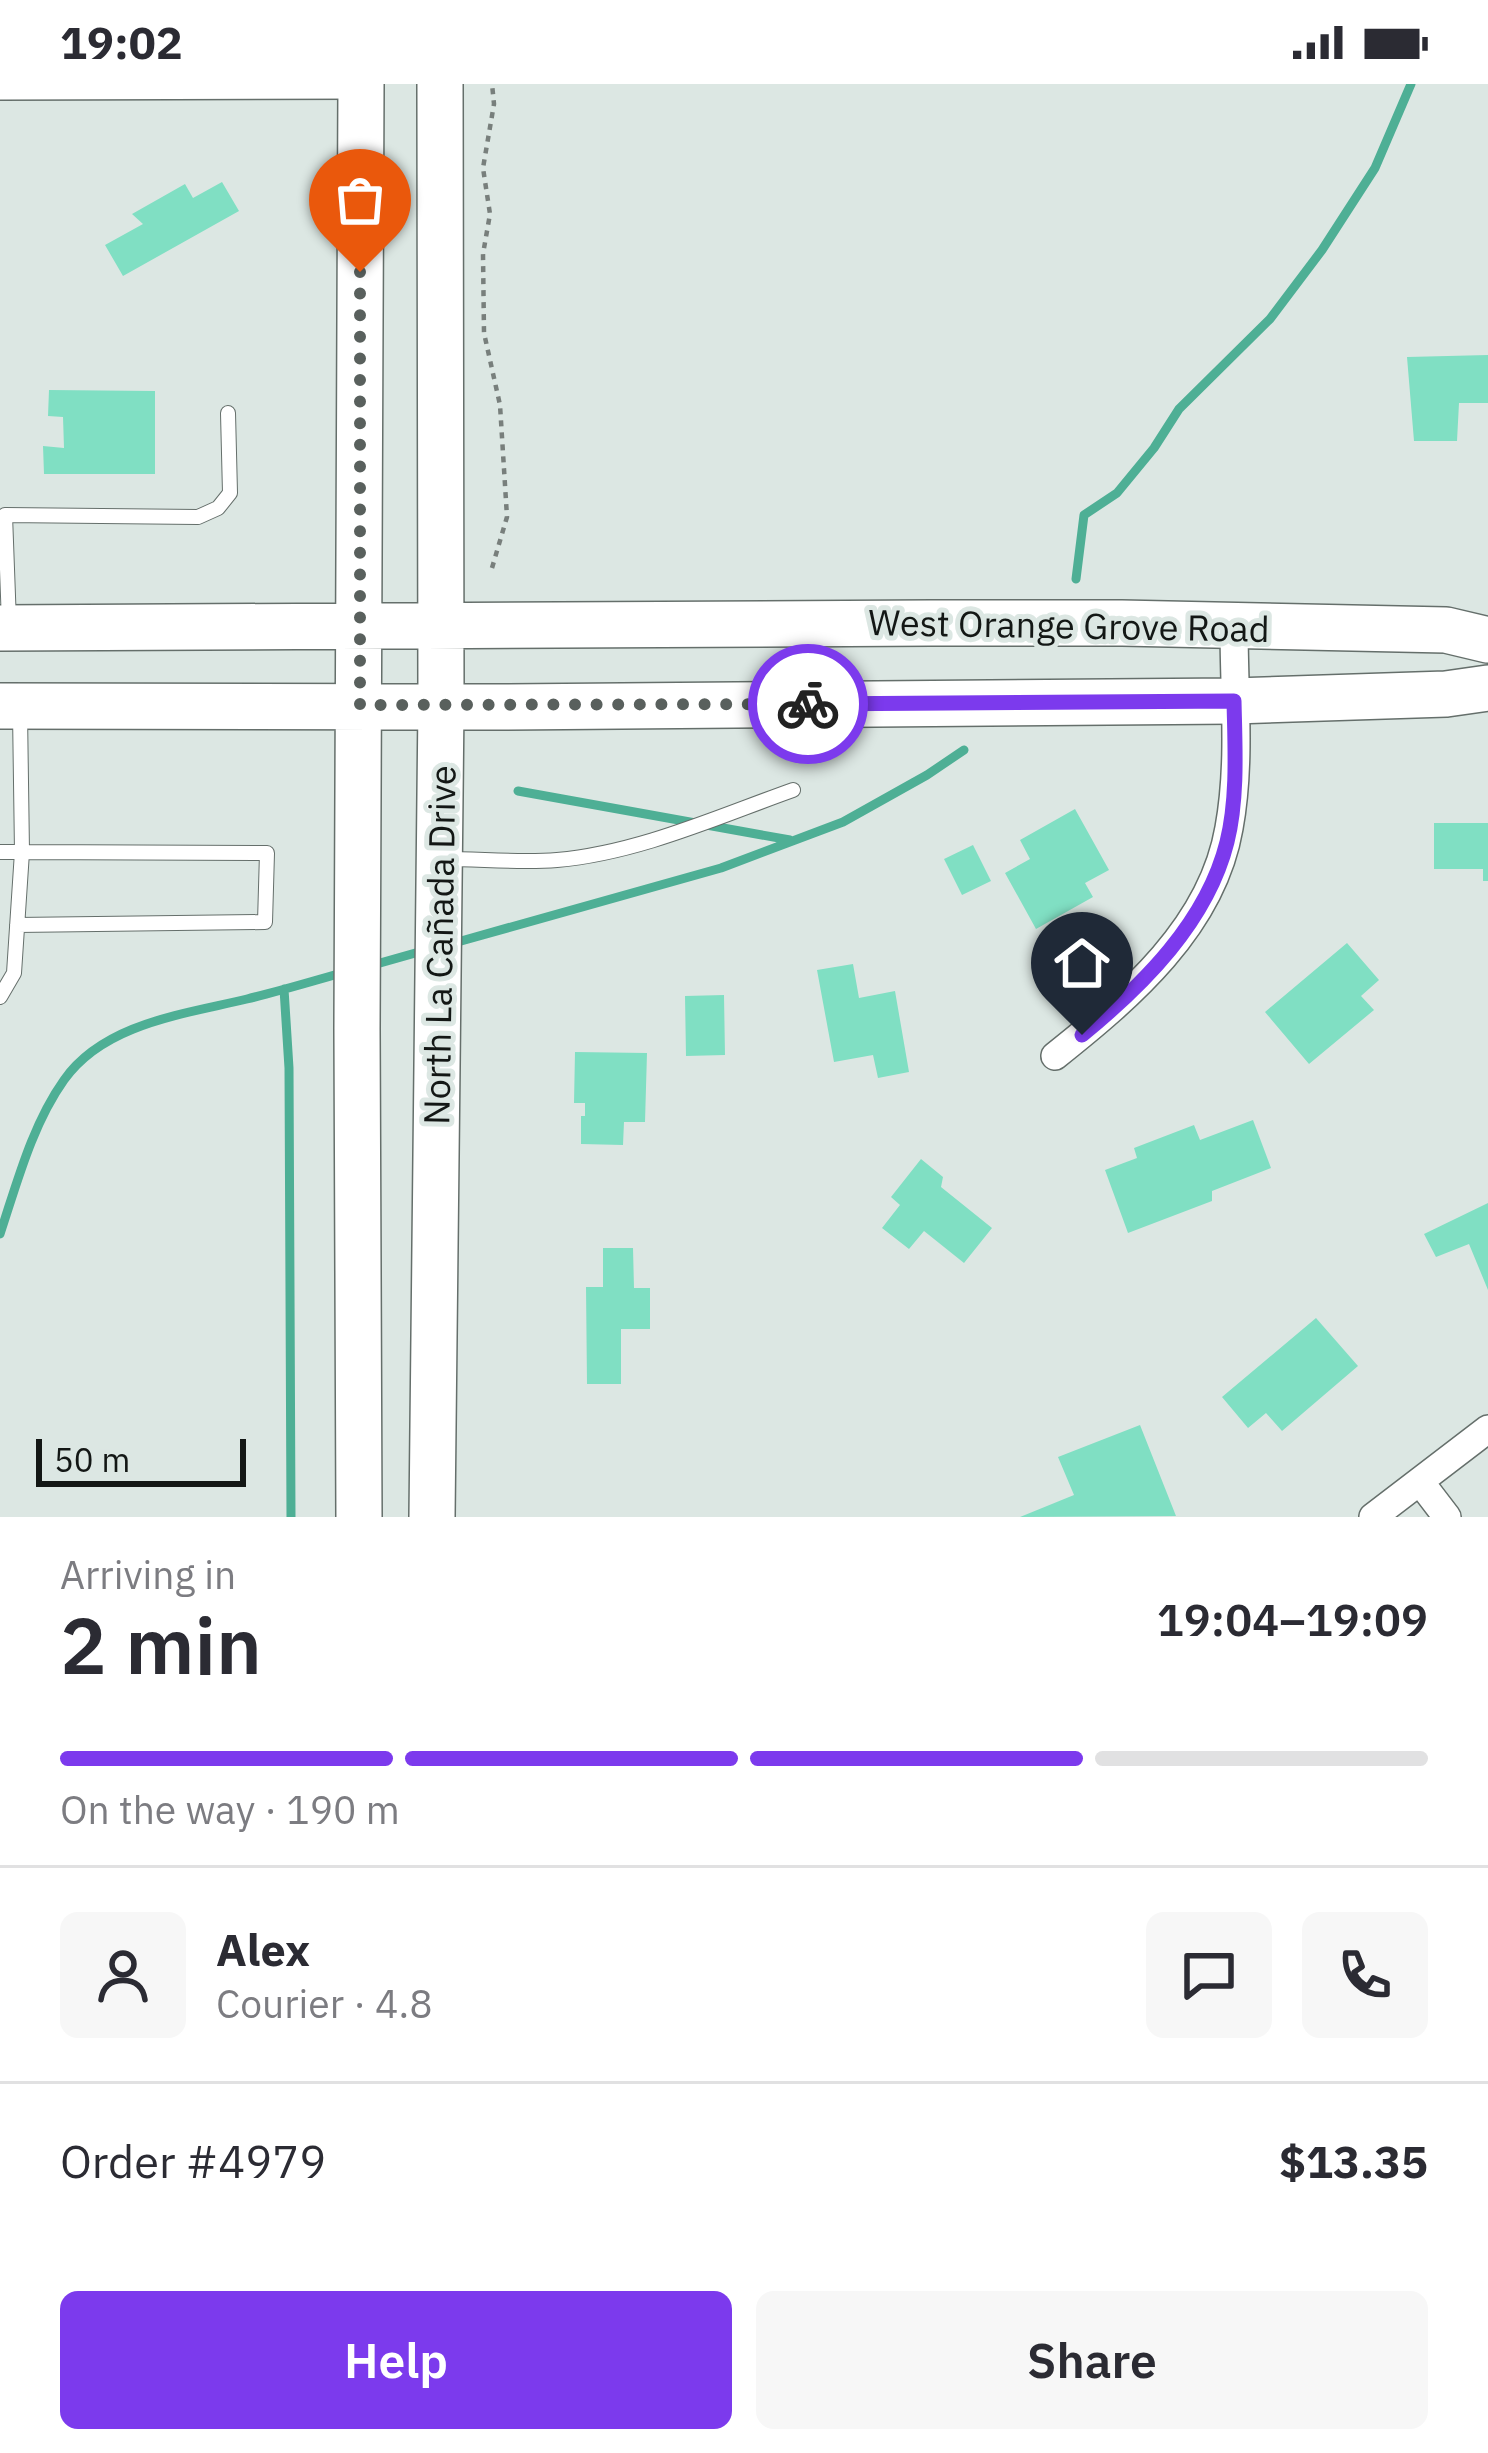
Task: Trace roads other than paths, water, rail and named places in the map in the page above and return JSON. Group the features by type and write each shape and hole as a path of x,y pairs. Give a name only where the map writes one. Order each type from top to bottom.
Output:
{"main road":[{"name":"North La Cañada Drive","path":"432,1517 441,705 440,84"},
{"path":"359,1517 361,85"},
{"name":"West Orange Grove Road","path":"4,628 931,623 1446,630 1488,640"},
{"name":"West Orange Grove Road","path":"10,706 1234,701 1446,694 1488,688"}],"street":[{"path":"0,86 361,85"},
{"path":"1055,1056 1108,1014 1175,944 1212,885 1230,824 1234,627"},
{"path":"1373,1517 1488,1429"},
{"path":"1421,1483 1447,1517"}],"lane":[{"path":"4,628 2,515 198,517 218,508 230,494 228,413"},
{"path":"0,998 14,973 22,852 10,706"},
{"path":"438,859 586,856 650,840 793,790"},
{"path":"0,852 267,853 265,922 17,926"}],"waterway":[{"path":"1076,579 1084,515 1117,493 1179,409 1270,319 1375,168 1411,84"},
{"path":"454,943 721,868 843,822 964,750"},
{"path":"518,791 790,840"},
{"path":"373,965 426,950"},
{"path":"0,1234 43,1116 64,1080 101,1045 172,1016 345,972"},
{"path":"284,989 289,1068 291,1517"}]}
